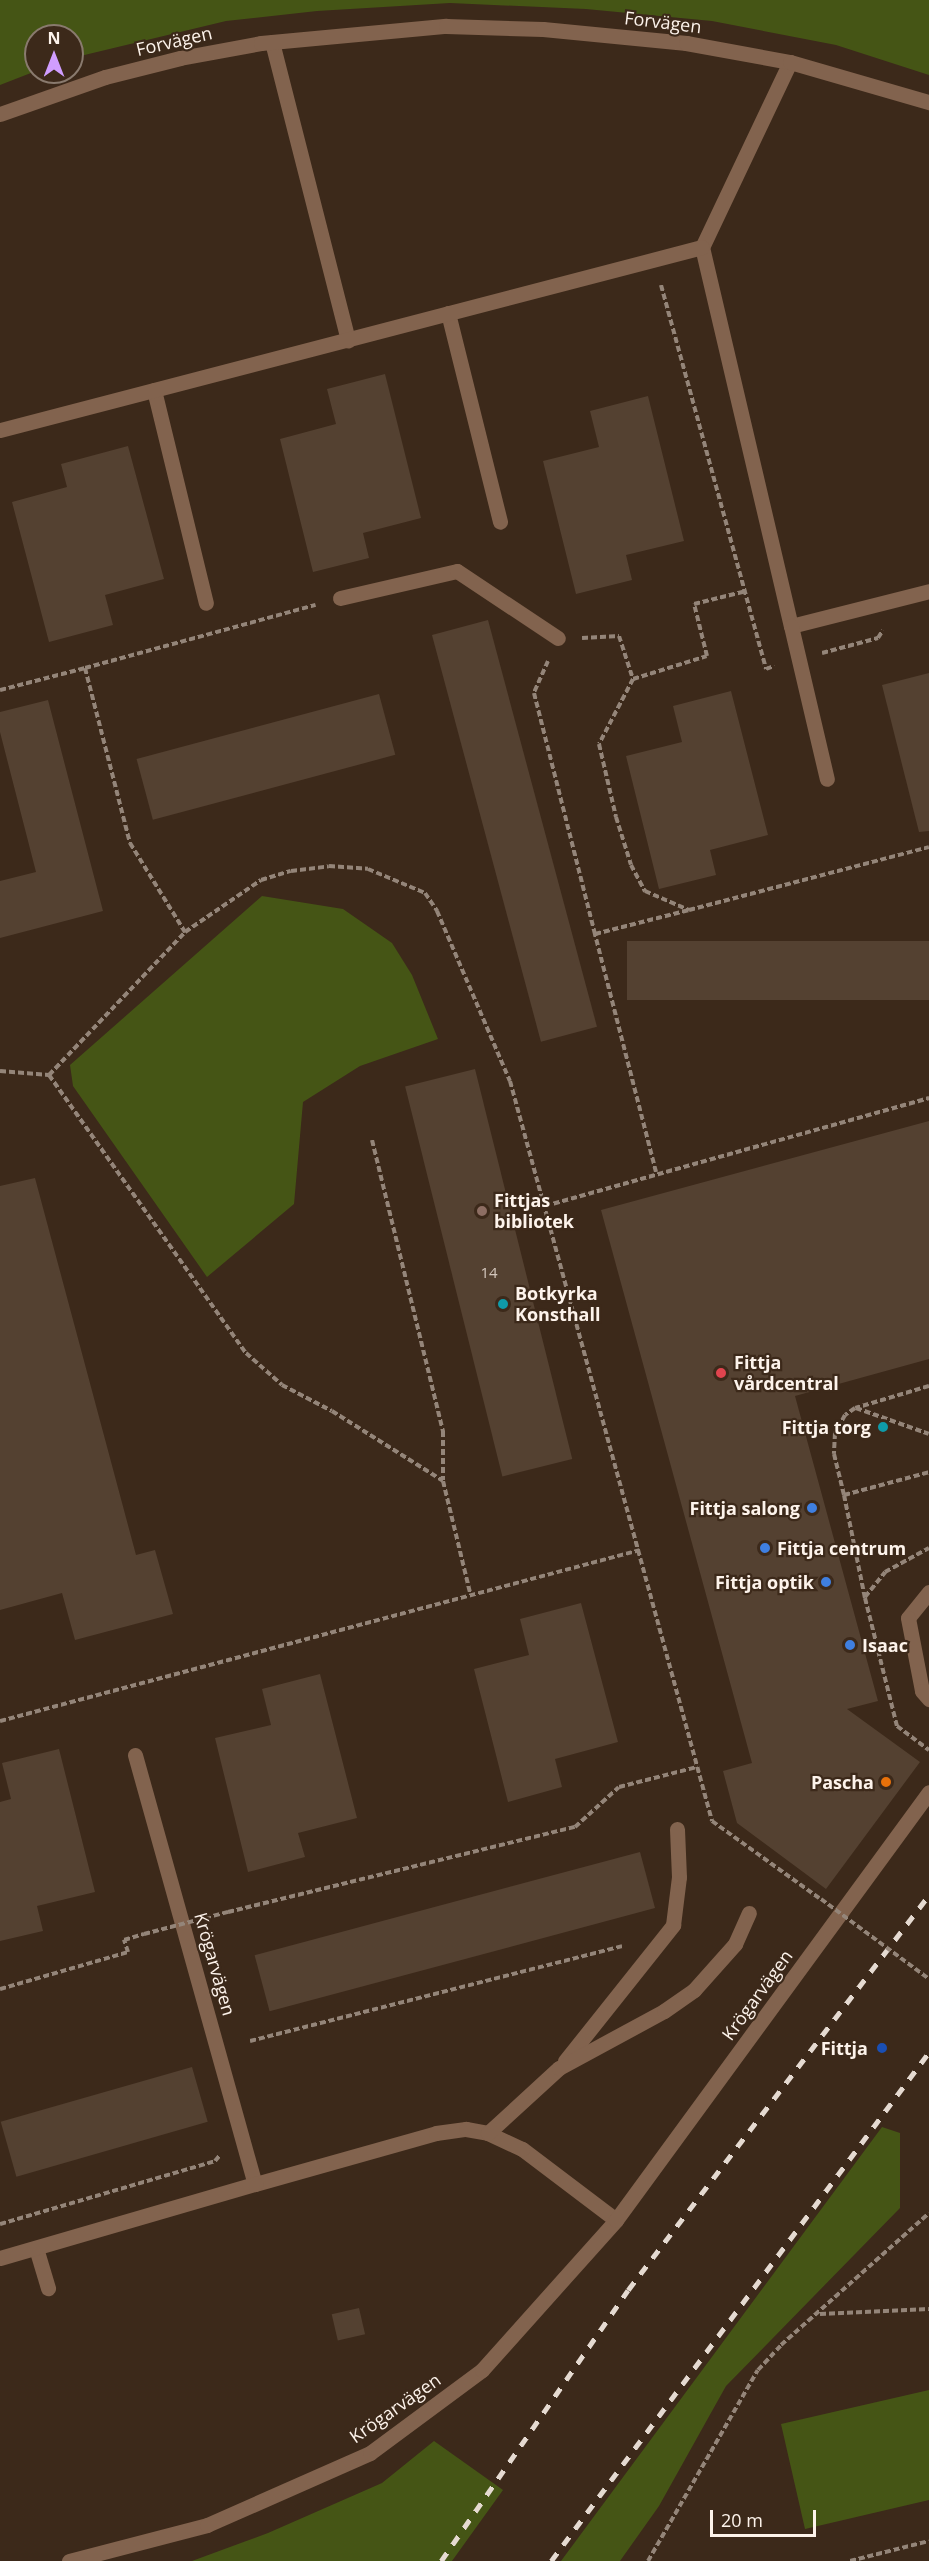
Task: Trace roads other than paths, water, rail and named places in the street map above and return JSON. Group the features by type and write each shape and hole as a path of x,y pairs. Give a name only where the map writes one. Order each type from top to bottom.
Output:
{"street":[{"name":"Forvägen","path":"0,114 116,75 272,42 446,26 543,28 686,43 790,62 929,102"},
{"path":"272,42 348,340"},
{"path":"790,62 702,247 827,779"},
{"path":"0,430 702,247"},
{"path":"448,313 500,522"},
{"path":"154,390 206,603"},
{"path":"340,598 457,571 558,638"},
{"path":"791,626 929,591"},
{"path":"929,1592 908,1618 922,1691 929,1699"},
{"path":"914,1655 929,1662"},
{"name":"Krögarvägen","path":"135,1755 255,2184"},
{"name":"Krögarvägen","path":"69,2561 207,2525 370,2453 482,2370 616,2220 929,1792"},
{"path":"488,2133 559,2068 673,1925 679,1877 677,1828"},
{"path":"559,2068 664,2011 694,1990 735,1944 749,1913"},
{"path":"0,2258 436,2133 466,2129 488,2133 522,2149 616,2220"},
{"path":"36,2248 48,2288"}],"railway":[{"path":"441,2561 628,2290 929,1895"},
{"path":"551,2561 929,2052"}],"place":[{"name":"Fittjas bibliotek","path":"482,1211"},
{"name":"Botkyrka Konsthall","path":"503,1304"},
{"name":"Fittja vårdcentral","path":"721,1373"},
{"name":"Fittja torg","path":"883,1427"},
{"name":"Fittja salong","path":"812,1508"},
{"name":"Fittja centrum","path":"765,1548"},
{"name":"Fittja optik","path":"826,1582"},
{"name":"Isaac","path":"850,1645"},
{"name":"Pascha","path":"886,1782"},
{"name":"Fittja","path":"882,2048"}]}
